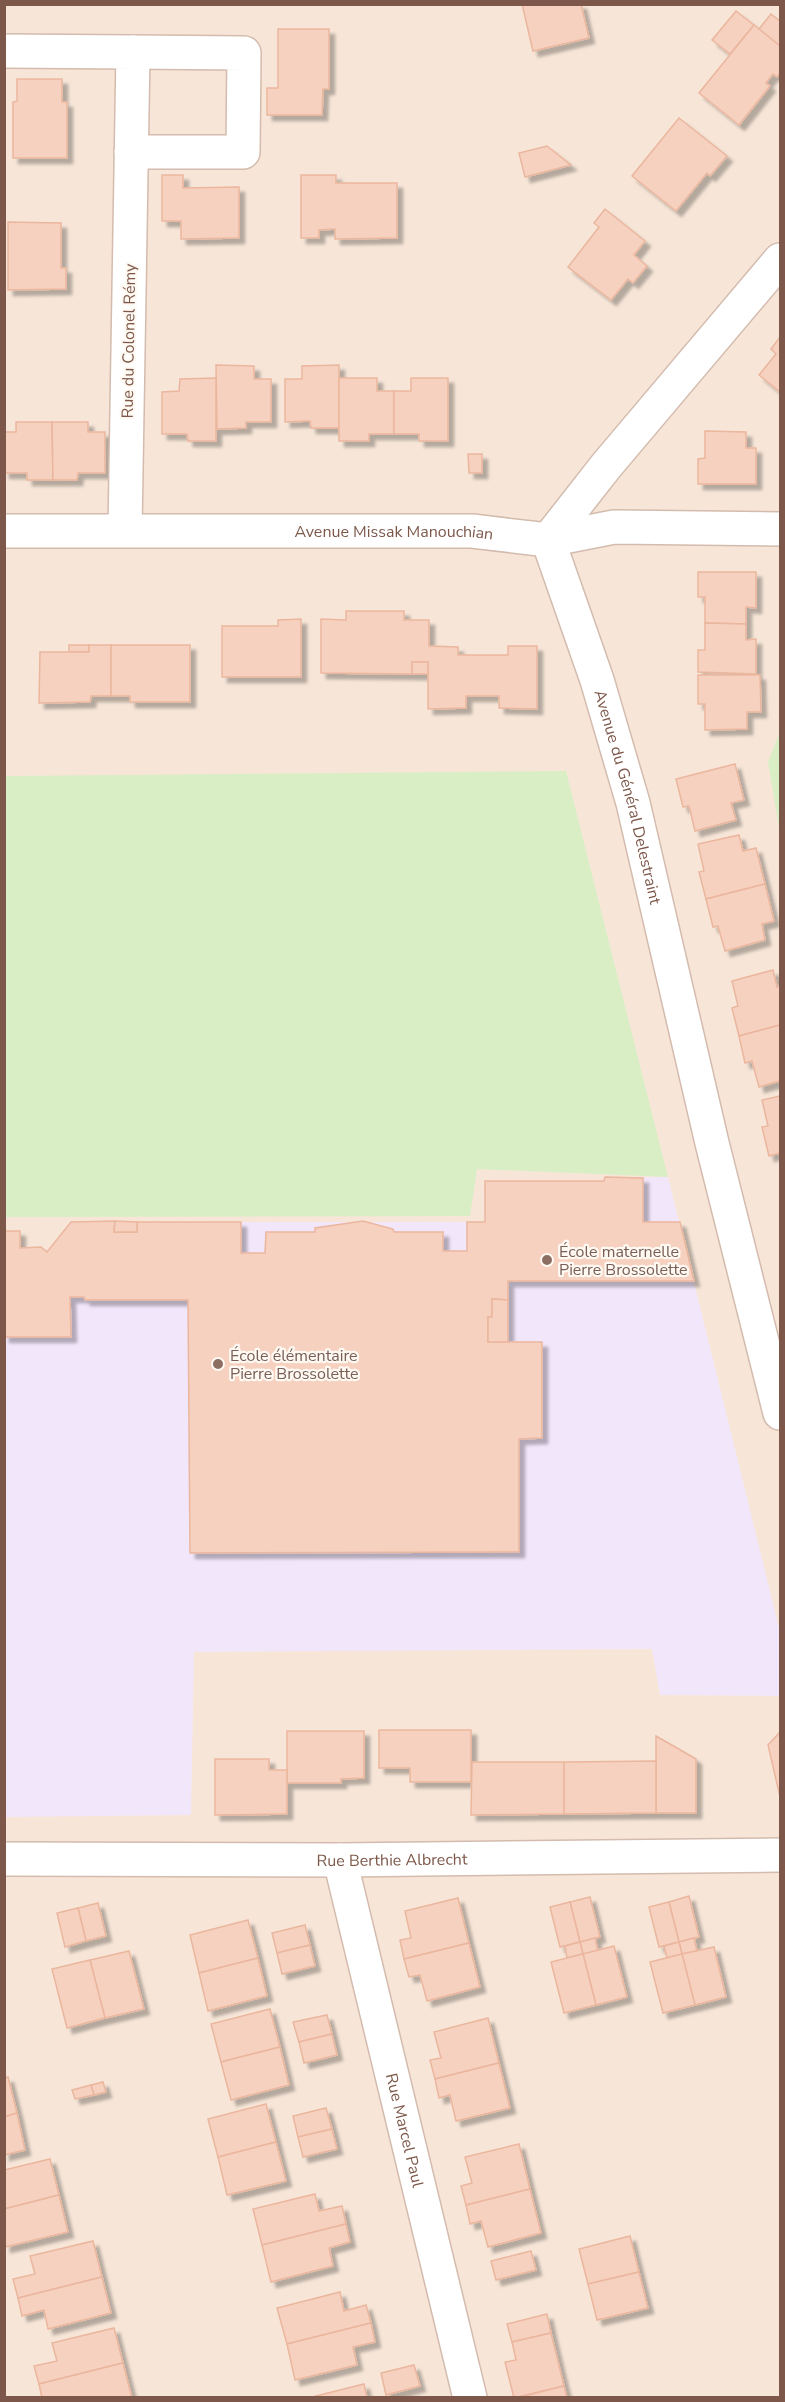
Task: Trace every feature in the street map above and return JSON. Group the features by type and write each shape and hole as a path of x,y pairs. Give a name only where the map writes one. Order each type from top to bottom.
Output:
{"street":[{"path":"4,51 244,53 243,152 131,152"},
{"name":"Rue du Colonel Rémy","path":"125,530 133,52"},
{"path":"548,540 606,466 780,260"},
{"name":"Avenue Missak Manouchian","path":"4,531 472,531 548,540 614,526 780,529"},
{"name":"Avenue du Général Delestraint","path":"548,540 597,680 633,803 712,1143 780,1413"},
{"name":"Rue Berthie Albrecht","path":"4,1859 340,1860 780,1855"},
{"name":"Rue Marcel Paul","path":"340,1860 470,2397"}],"shaded area":[{"path":"5,5 780,5 780,2397 5,2397"},
{"path":"605,1177 668,1177 780,1632 780,1696 660,1695 652,1649 194,1652 191,1815 5,1817 4,1231 20,1231 20,1248 41,1247 47,1252 71,1222 484,1222 485,1181 604,1181"}],"green space":[{"path":"780,731 780,834 768,762"},
{"path":"566,771 668,1177 477,1169 470,1216 5,1217 5,776"}],"building":[{"path":"522,4 581,4 589,38 533,51"},
{"path":"736,11 754,25 730,54 712,40"},
{"path":"771,14 780,21 780,46 759,29"},
{"path":"754,25 780,46 780,73 777,77 773,74 766,83 770,86 739,125 699,93"},
{"path":"278,29 329,29 329,89 323,89 322,115 267,115 267,88 278,88"},
{"path":"17,79 62,79 62,102 67,102 67,158 13,158 13,102 17,101"},
{"path":"679,118 727,156 710,176 707,173 676,211 632,176"},
{"path":"547,146 571,165 525,177 519,153"},
{"path":"162,175 183,175 183,188 239,187 239,238 181,239 181,221 162,221"},
{"path":"301,175 336,175 336,183 397,183 397,238 335,239 335,229 319,230 319,238 301,238"},
{"path":"605,209 645,241 634,255 647,266 633,283 628,279 611,300 568,267 599,227 594,223"},
{"path":"8,222 61,223 61,268 66,268 66,289 8,290"},
{"path":"780,337 780,392 759,375 776,354 771,349"},
{"path":"216,365 254,366 254,379 271,379 271,422 246,422 246,428 217,429"},
{"path":"339,365 339,428 311,428 310,421 285,422 285,379 302,379 302,366"},
{"path":"216,378 216,441 188,441 187,434 162,434 162,392 179,391 180,379"},
{"path":"339,378 377,378 377,391 394,391 394,434 369,434 369,441 339,441"},
{"path":"411,378 448,378 448,441 419,441 419,434 394,434 394,391 411,391"},
{"path":"16,422 52,422 53,480 27,480 27,473 4,473 4,432 16,432"},
{"path":"52,422 88,422 88,432 105,432 105,473 78,473 77,480 53,480"},
{"path":"705,431 746,432 746,448 756,448 756,484 698,484 698,459 705,458"},
{"path":"468,454 482,454 482,473 469,473"},
{"path":"698,572 756,572 756,608 746,607 746,624 705,623 705,597 698,597"},
{"path":"346,611 404,611 404,620 429,620 429,646 458,647 458,655 508,655 508,646 537,646 537,709 499,708 499,696 466,696 466,708 428,709 428,662 412,662 412,674 321,673 321,619 346,620"},
{"path":"301,619 301,677 222,677 222,626 278,626 278,620"},
{"path":"705,623 746,624 746,640 756,639 756,674 698,672 698,650 705,650"},
{"path":"69,645 89,645 89,652 69,652"},
{"path":"89,645 111,645 111,696 91,696 90,702 39,703 40,652 89,652"},
{"path":"111,645 190,645 190,702 130,702 130,696 111,696"},
{"path":"412,662 428,662 428,674 412,674"},
{"path":"698,675 760,675 761,712 747,712 747,729 705,730 705,704 698,704"},
{"path":"735,764 744,800 731,803 736,820 695,831 689,806 683,807 676,779"},
{"path":"739,835 743,851 756,848 765,884 706,899 699,872 704,871 698,844"},
{"path":"765,884 774,921 762,924 765,940 725,951 718,926 713,927 706,899"},
{"path":"773,970 777,987 780,986 780,1025 739,1036 732,1008 738,1006 732,981"},
{"path":"780,1025 780,1081 759,1087 752,1061 745,1063 739,1036"},
{"path":"780,1096 780,1153 769,1156 762,1127 768,1126 762,1100"},
{"path":"605,1177 643,1178 643,1222 680,1222 694,1281 508,1281 508,1300 492,1299 492,1317 488,1317 488,1342 542,1342 542,1438 519,1439 519,1552 190,1553 188,1300 85,1300 84,1297 70,1297 71,1337 4,1337 4,1231 20,1231 20,1248 41,1247 47,1252 71,1222 115,1221 114,1232 137,1232 137,1222 241,1222 241,1253 265,1253 266,1232 315,1232 315,1228 363,1221 393,1229 394,1232 443,1232 443,1251 467,1251 467,1222 485,1222 485,1181 604,1181"},
{"path":"115,1221 137,1222 137,1232 114,1232"},
{"path":"492,1299 508,1300 508,1342 488,1342 488,1317 492,1317"},
{"path":"379,1730 471,1730 471,1782 410,1782 410,1768 379,1768"},
{"path":"287,1731 364,1731 364,1778 341,1779 341,1783 287,1783"},
{"path":"780,1732 780,1797 768,1745"},
{"path":"656,1736 696,1759 696,1813 656,1813"},
{"path":"215,1759 269,1759 269,1770 287,1770 287,1814 215,1815"},
{"path":"656,1761 656,1813 564,1814 564,1762"},
{"path":"472,1762 564,1762 564,1814 471,1815"},
{"path":"689,1896 699,1937 679,1942 669,1902"},
{"path":"590,1897 600,1937 580,1942 570,1902"},
{"path":"458,1898 469,1943 404,1959 400,1940 411,1938 405,1911"},
{"path":"570,1902 580,1942 560,1947 550,1907"},
{"path":"669,1902 679,1942 659,1947 649,1907"},
{"path":"98,1903 106,1936 86,1941 78,1908"},
{"path":"78,1908 86,1941 65,1947 57,1913"},
{"path":"248,1920 258,1958 199,1973 190,1935"},
{"path":"305,1925 310,1945 277,1953 272,1933"},
{"path":"595,1938 598,1951 583,1954 580,1942"},
{"path":"694,1938 697,1951 682,1954 679,1942"},
{"path":"580,1942 583,1954 567,1958 565,1946"},
{"path":"679,1942 682,1954 667,1958 664,1946"},
{"path":"469,1943 480,1987 427,2001 420,1975 409,1977 404,1959"},
{"path":"310,1945 315,1966 282,1974 277,1953"},
{"path":"614,1946 627,1997 596,2005 583,1954"},
{"path":"714,1947 726,1997 695,2005 682,1954"},
{"path":"129,1951 144,2009 105,2018 90,1960"},
{"path":"583,1954 596,2005 564,2013 551,1962"},
{"path":"682,1954 695,2005 663,2013 650,1962"},
{"path":"258,1958 267,1996 208,2011 199,1973"},
{"path":"90,1960 105,2018 67,2028 52,1969"},
{"path":"270,2009 280,2047 221,2062 211,2024"},
{"path":"327,2015 332,2034 299,2042 293,2022"},
{"path":"488,2018 499,2063 435,2079 430,2060 441,2058 434,2032"},
{"path":"332,2034 337,2055 304,2063 299,2042"},
{"path":"280,2047 289,2085 231,2100 221,2062"},
{"path":"499,2063 510,2108 456,2121 450,2095 439,2098 435,2079"},
{"path":"8,2077 17,2113 4,2117 4,2078"},
{"path":"103,2082 106,2092 94,2095 91,2085"},
{"path":"91,2085 94,2095 75,2099 72,2090"},
{"path":"266,2104 276,2142 218,2157 208,2119"},
{"path":"326,2108 332,2129 298,2137 293,2116"},
{"path":"17,2113 25,2150 4,2155 4,2117"},
{"path":"332,2129 337,2149 303,2157 298,2137"},
{"path":"276,2142 286,2181 227,2195 218,2157"},
{"path":"519,2144 530,2189 466,2205 461,2186 472,2183 465,2157"},
{"path":"50,2159 59,2195 4,2209 4,2170"},
{"path":"530,2189 541,2233 488,2247 481,2221 470,2224 466,2205"},
{"path":"315,2194 319,2211 342,2206 346,2224 262,2245 253,2209"},
{"path":"59,2195 68,2232 5,2247 4,2209"},
{"path":"346,2224 350,2242 329,2248 333,2266 271,2282 262,2245"},
{"path":"630,2236 639,2272 588,2284 579,2249"},
{"path":"93,2241 102,2277 18,2298 13,2279 35,2274 30,2256"},
{"path":"531,2251 536,2270 496,2280 491,2261"},
{"path":"639,2272 648,2308 597,2320 588,2284"},
{"path":"102,2277 111,2313 48,2329 44,2310 22,2316 18,2298"},
{"path":"340,2292 344,2311 366,2305 371,2323 287,2344 277,2308"},
{"path":"547,2314 551,2333 512,2342 507,2324"},
{"path":"371,2323 375,2342 353,2347 357,2365 295,2380 287,2344"},
{"path":"114,2328 123,2363 39,2384 34,2366 57,2361 52,2343"},
{"path":"551,2333 564,2386 514,2398 505,2362 516,2360 512,2342"},
{"path":"123,2363 132,2398 42,2398 39,2384"},
{"path":"414,2365 420,2386 386,2395 381,2373"},
{"path":"364,2384 367,2398 308,2398"},
{"path":"564,2386 567,2398 516,2398"}],"place":[{"name":"École maternelle Pierre Brossolette","path":"547,1260"},
{"name":"École élémentaire Pierre Brossolette","path":"218,1364"}]}
